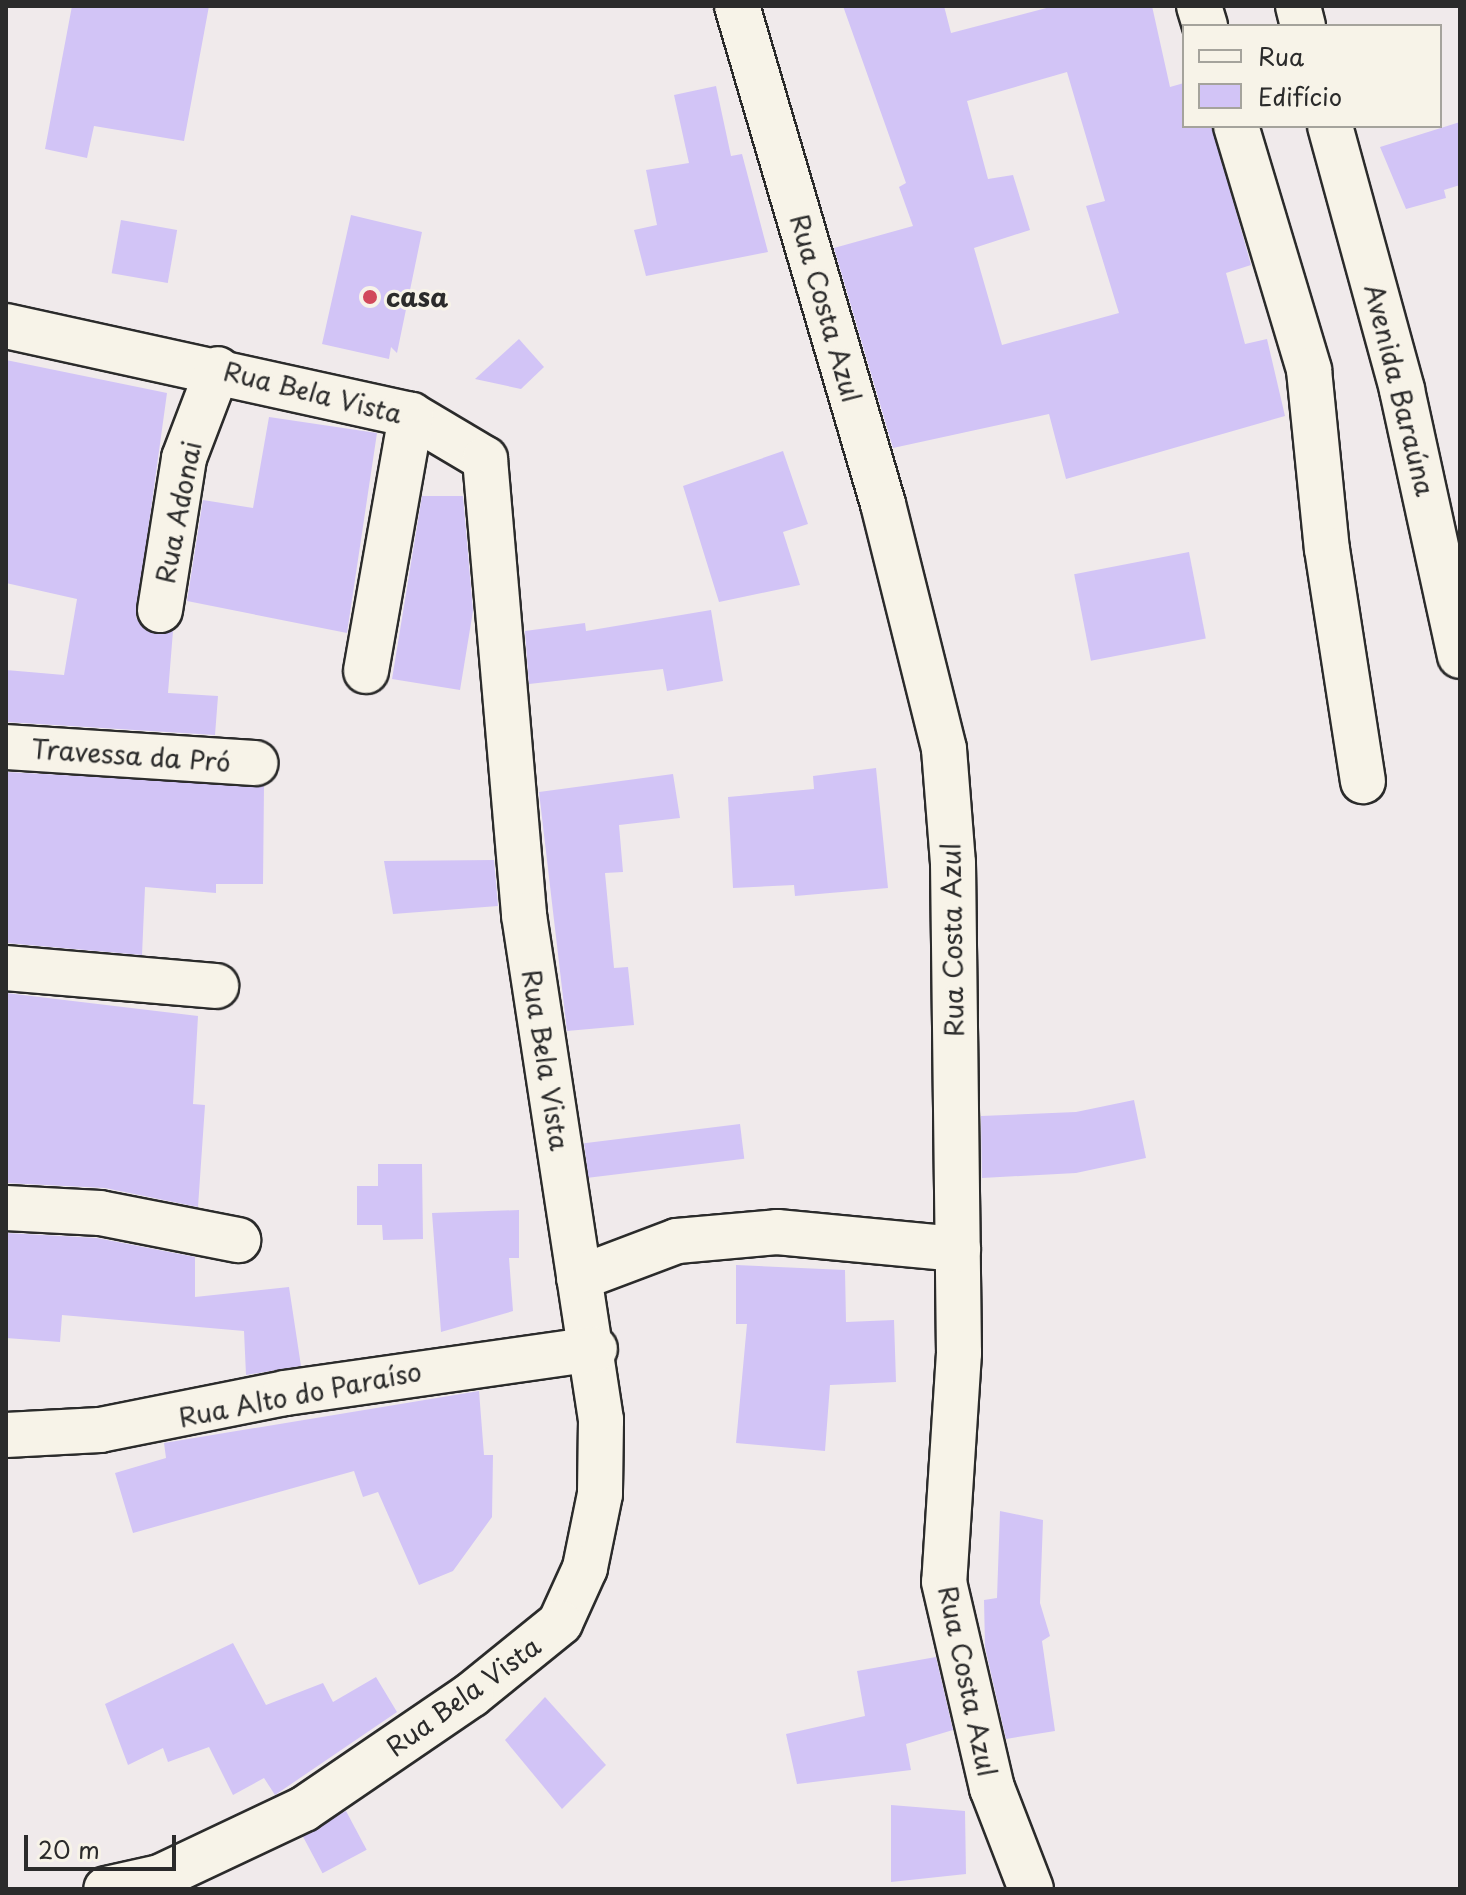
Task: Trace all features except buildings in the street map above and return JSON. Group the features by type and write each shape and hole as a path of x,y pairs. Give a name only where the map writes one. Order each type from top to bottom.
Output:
{"street":[{"name":"Rua Costa Azul","path":"737,6 883,504 944,749 958,1249 956,1425 944,1582 992,1788 1031,1889"},
{"path":"1237,128 1309,370 1327,549 1363,781"},
{"name":"Avenida Baraúna","path":"1331,128 1402,390 1460,656"},
{"name":"Rua Bela Vista","path":"6,326 218,369 411,415 485,459 524,915 579,1278 595,1349 600,1494 585,1568 560,1623 493,1679 304,1809 160,1877 106,1889"},
{"name":"Rua Adonai","path":"160,610 184,458 218,369"},
{"path":"366,671 411,415"},
{"name":"Travessa da Pró","path":"6,747 255,763"},
{"path":"6,968 216,986"},
{"path":"6,1208 100,1213 238,1240"},
{"path":"579,1278 677,1241 777,1232 958,1249"},
{"name":"Rua Alto do Paraíso","path":"6,1435 100,1430 285,1393 595,1349"}],"place":[{"name":"casa","path":"370,297"}]}
